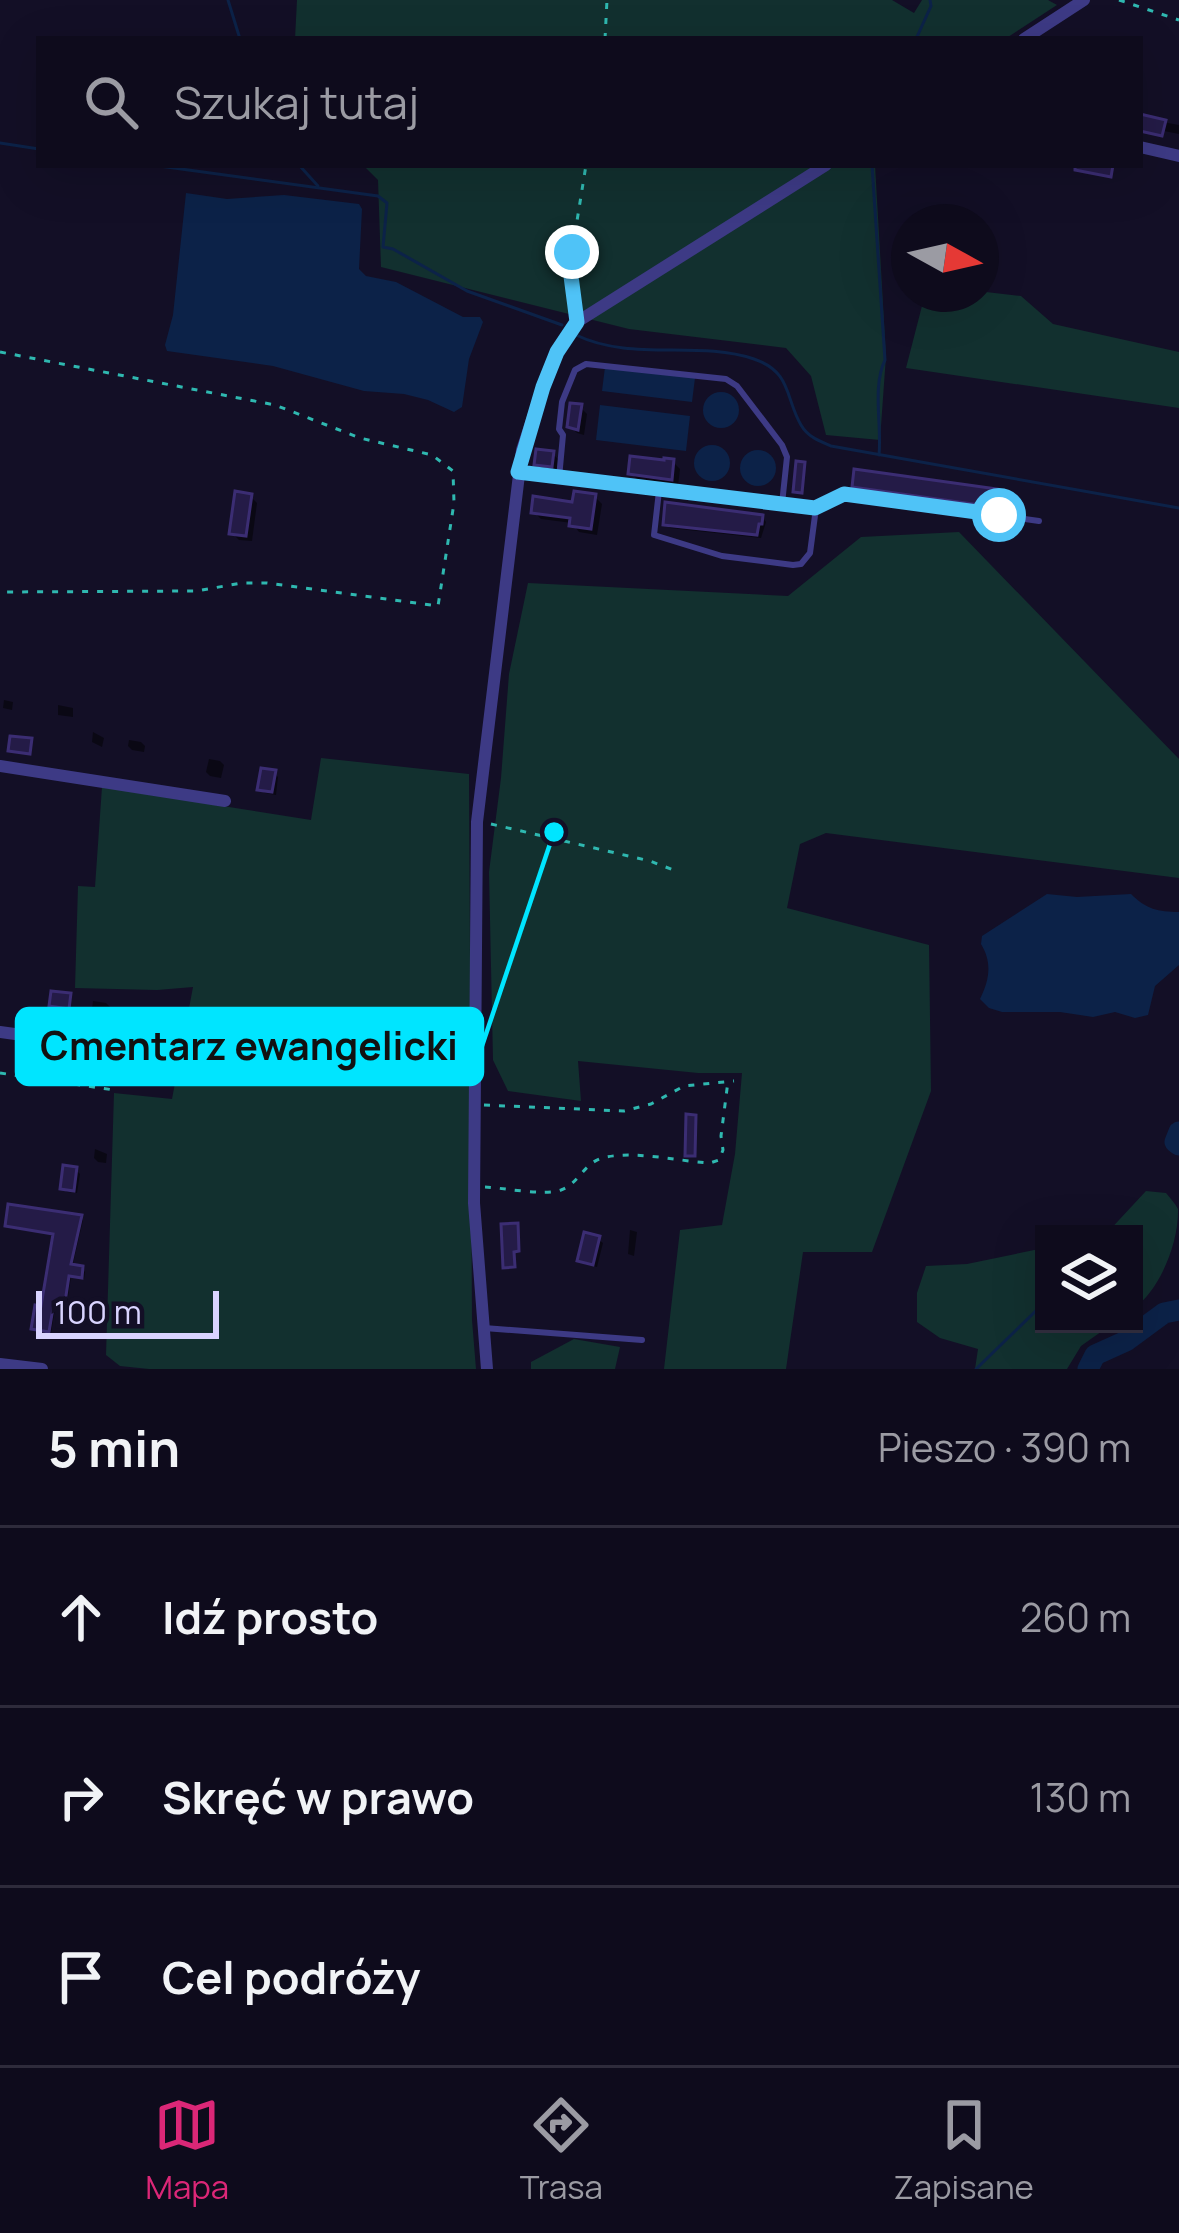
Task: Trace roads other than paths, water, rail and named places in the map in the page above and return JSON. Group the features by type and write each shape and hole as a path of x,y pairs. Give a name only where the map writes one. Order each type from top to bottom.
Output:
{"street":[{"path":"1029,36 1084,0"},
{"path":"1143,148 1179,156"},
{"path":"487,1369 474,1186 477,821 518,472 543,387 557,352 577,322 821,168"},
{"path":"0,766 225,801"},
{"path":"0,1032 87,1045"},
{"path":"0,1364 42,1369"}],"lane":[{"path":"559,478 562,402 575,370 586,364 726,379 737,386 782,445 787,457 782,504"},
{"path":"518,472 815,508 844,494 1040,521"},
{"path":"659,490 654,535 722,556 793,565 810,553 815,508"},
{"path":"484,1328 642,1340"}],"water":[{"path":"186,193 227,199 284,195 359,204 359,269 366,276 396,282 463,317 480,317 483,322 469,359 462,407 454,412 428,400 364,391 273,366 167,351"},
{"path":"605,367 695,378 692,402 602,391"},
{"path":"721,392 733,398 739,410 733,422 721,428 709,422 703,410 709,398"},
{"path":"600,405 690,416 686,451 596,440"},
{"path":"712,445 724,451 730,463 724,475 712,481 700,475 694,463 700,451"},
{"path":"758,450 770,456 776,468 770,480 758,486 746,480 740,468 746,456"},
{"path":"1047,894 1131,894 1153,909 1179,912 1179,965 1155,986 1148,1015 1002,1012 980,999 988,971 982,936"}],"waterway":[{"path":"228,0 239,36"},
{"path":"917,36 930,0"},
{"path":"0,143 36,149"},
{"path":"174,168 378,196 387,203 383,247 467,291 562,325"},
{"path":"302,168 318,186"},
{"path":"872,168 885,360 878,394 879,455"},
{"path":"576,335 619,347 710,351 766,364 781,378 804,429 831,446 1179,508"},
{"path":"1179,1132 1175,1142 1179,1145"},
{"path":"1088,1369 1095,1355 1126,1341 1164,1313 1179,1310"},
{"path":"976,1369 1035,1312"}],"place":[{"name":"Cmentarz ewangelicki","path":"554,832"}]}
